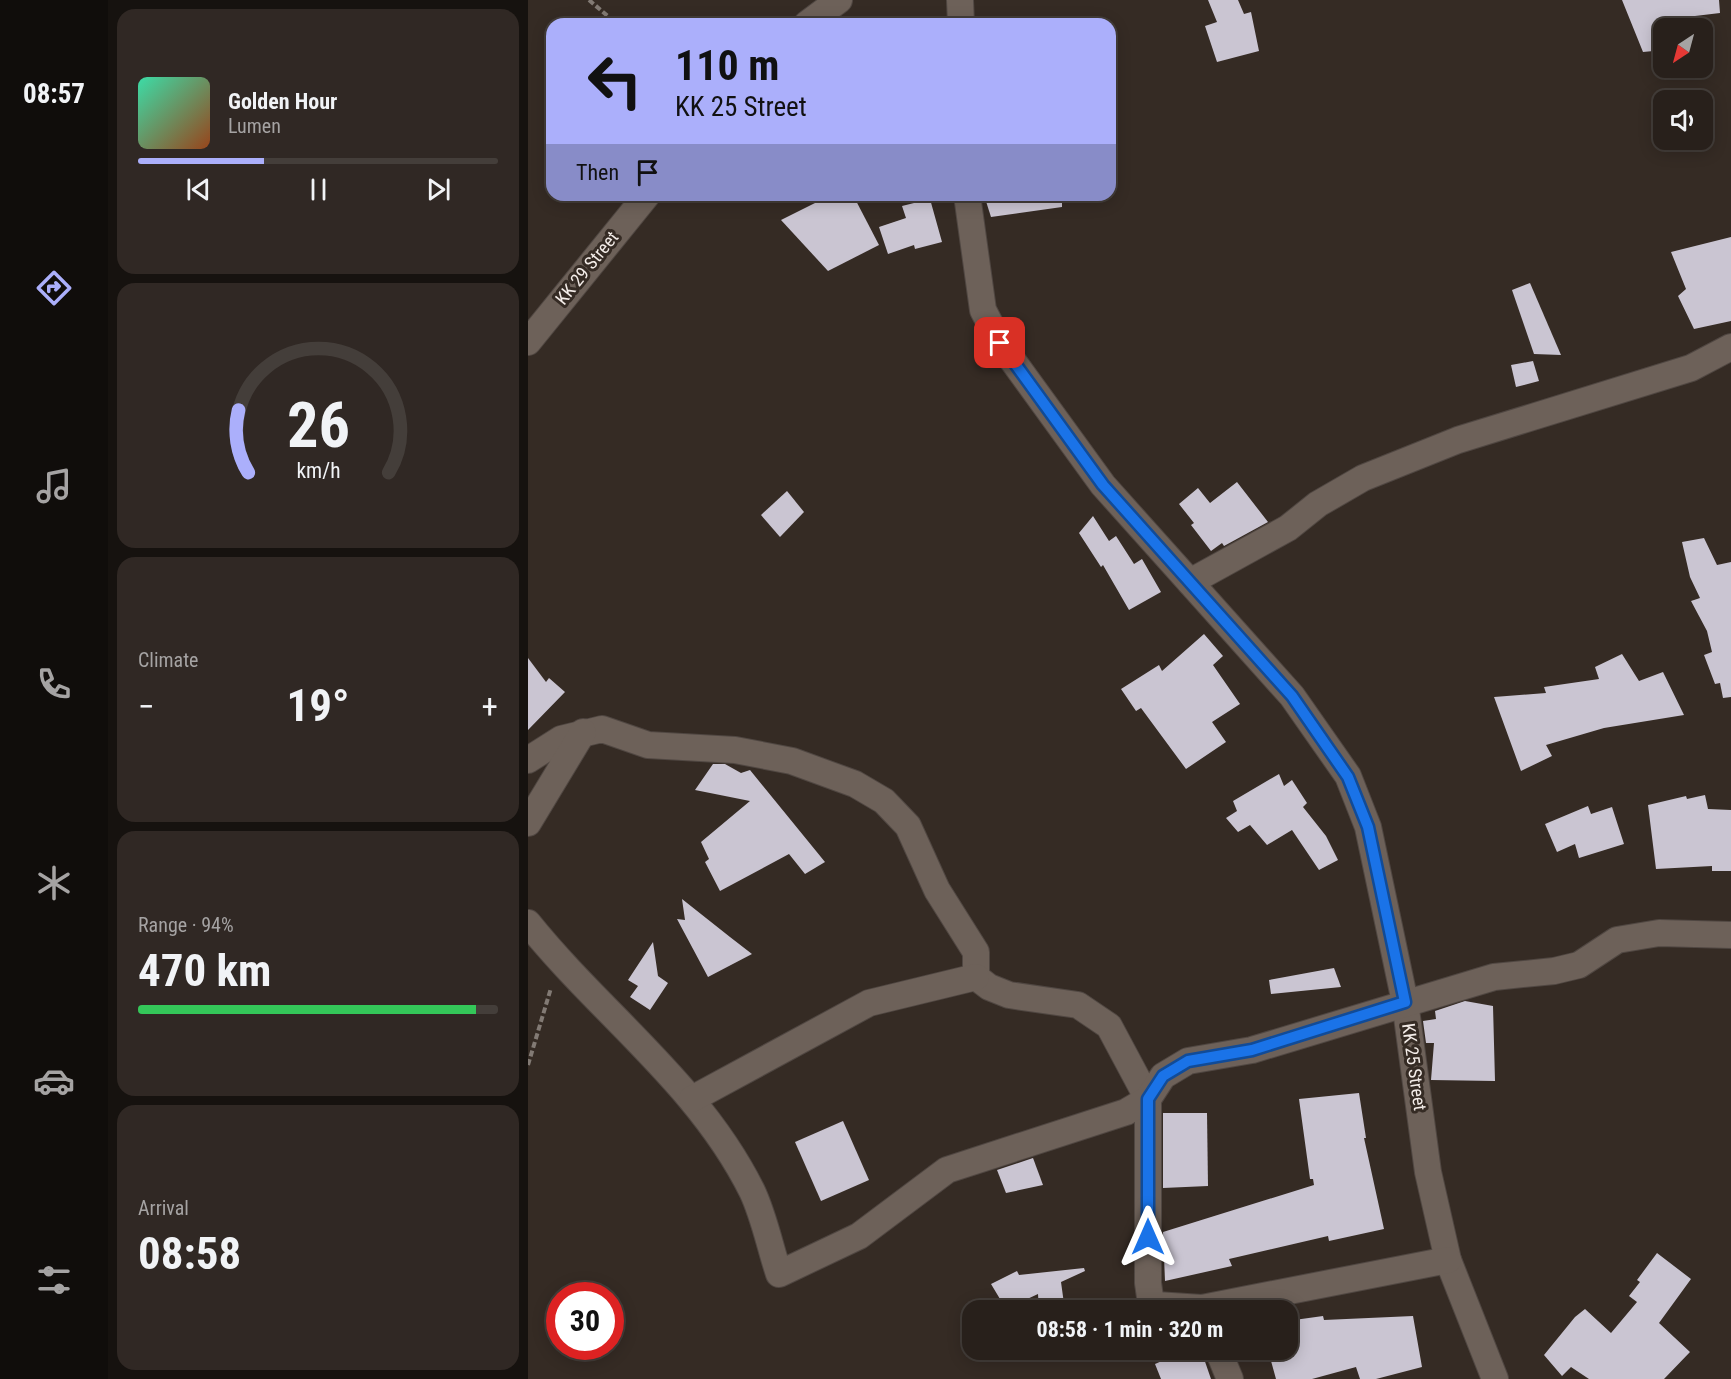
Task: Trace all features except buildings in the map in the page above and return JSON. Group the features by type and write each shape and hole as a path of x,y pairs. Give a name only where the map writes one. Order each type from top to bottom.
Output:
{"street":[{"path":"815,18 839,0"},
{"path":"960,0 961,18"},
{"name":"KK 29 Street","path":"528,342 642,201"},
{"name":"KK 25 Street","path":"968,201 982,310 1000,343 1103,485 1292,696 1348,777 1368,827 1405,1002 1428,1172 1448,1260 1495,1379"},
{"path":"1190,582 1288,528 1318,504 1363,478 1458,440 1691,369 1731,347"},
{"path":"528,760 561,739 602,729 648,745 735,750 792,761 855,784 884,801 908,826 937,890 976,952 976,977"},
{"path":"528,823 583,732"},
{"path":"528,923 559,961 597,996 692,1099 714,1127 753,1193 779,1274 859,1236 947,1170 1126,1112 1148,1099 1163,1076 1188,1061 1252,1050 1494,977 1554,971 1579,965 1617,940 1659,933 1731,935"},
{"path":"976,977 989,987 1009,995 1078,1005 1095,1014 1109,1026 1148,1099 1148,1283 1152,1300"},
{"path":"692,1099 869,1003 976,977"},
{"path":"1247,1300 1448,1260"},
{"path":"1222,1360 1230,1379"}],"path":[{"path":"589,0 610,18"},
{"path":"528,1065 559,961"}],"route":[{"path":"1000,343 1103,485 1292,696 1348,777 1368,827 1405,1002 1252,1050 1188,1061 1163,1076 1148,1099 1148,1237"}]}
